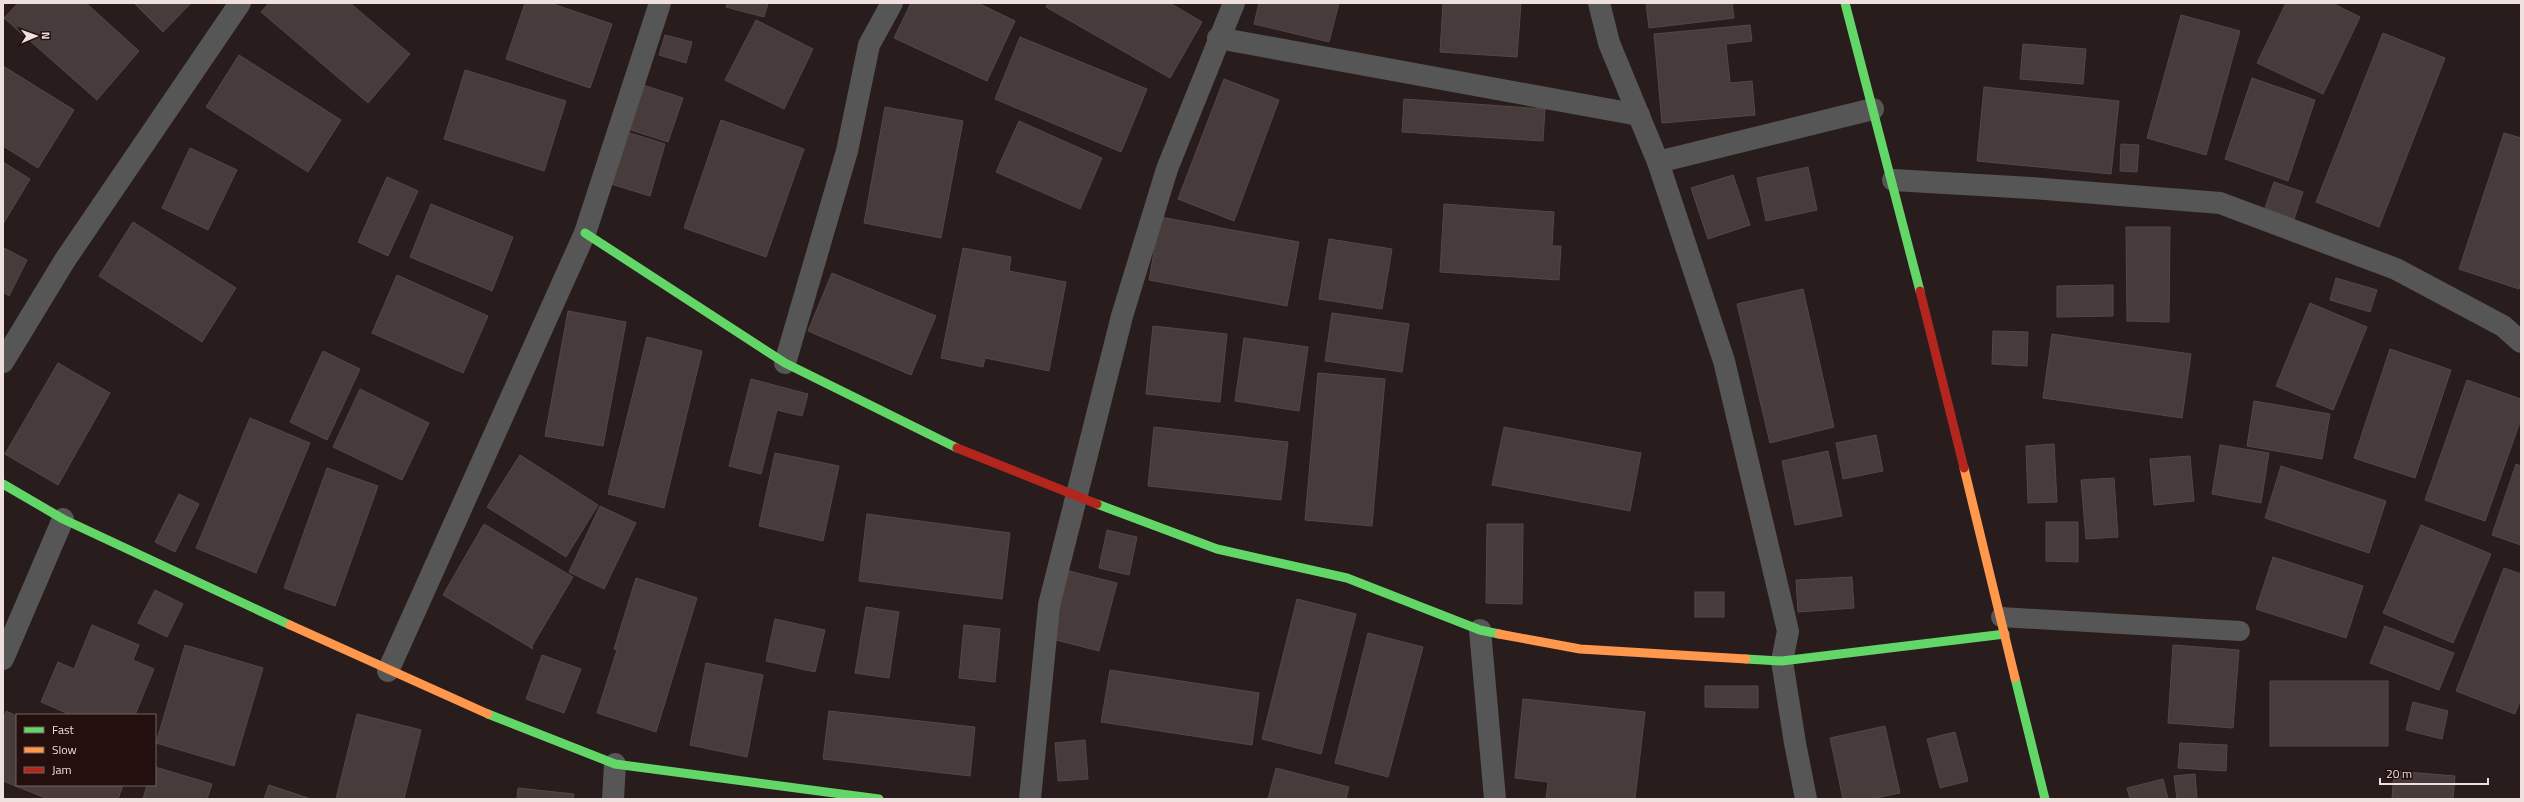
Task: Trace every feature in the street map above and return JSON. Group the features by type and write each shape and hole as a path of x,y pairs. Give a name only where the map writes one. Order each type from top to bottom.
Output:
{"street":[{"path":"3,362 65,260 240,3"},
{"path":"388,671 585,233 660,3"},
{"path":"786,363 847,151 870,45 892,3"},
{"path":"1030,799 1049,605 1122,316 1167,169 1218,38 1234,3"},
{"path":"1599,3 1609,43 1658,162 1724,361 1788,631 1782,661 1795,743 1806,799"},
{"path":"1844,3 1893,180 2044,799"},
{"path":"1218,38 1639,115"},
{"path":"1658,162 1873,109"},
{"path":"1893,180 2220,203 2396,270 2502,326 2521,342"},
{"path":"585,233 786,363 974,457 1077,498 1217,549 1347,578 1480,630 1580,649 1782,661 2003,626"},
{"path":"3,484 63,519 388,671 524,730 615,764 879,799"},
{"path":"3,659 63,519"},
{"path":"1480,630 1495,799"},
{"path":"613,799 615,764"}],"lane":[{"path":"2003,626 2240,631"}],"building":[{"path":"18,3 86,3 139,51 97,100 4,18"},
{"path":"134,3 191,3 163,32"},
{"path":"269,3 350,3 410,54 368,103 261,12"},
{"path":"525,3 550,3 612,24 590,88 506,59"},
{"path":"727,3 768,3 764,17 726,7"},
{"path":"911,3 978,3 1015,21 987,81 894,38"},
{"path":"1048,3 1170,3 1202,22 1170,78 1046,7"},
{"path":"1259,3 1339,3 1329,42 1254,24"},
{"path":"1443,3 1521,3 1517,57 1440,52"},
{"path":"1646,3 1732,3 1734,18 1649,28"},
{"path":"2286,3 2332,3 2360,17 2323,94 2257,63"},
{"path":"2181,15 2240,31 2206,155 2147,138"},
{"path":"756,20 813,49 784,109 725,80"},
{"path":"1750,25 1752,41 1726,44 1730,83 1752,81 1755,115 1662,123 1654,34"},
{"path":"2383,33 2445,58 2379,227 2316,202"},
{"path":"665,35 692,42 686,63 659,55"},
{"path":"1020,37 1147,89 1121,152 995,99"},
{"path":"2023,44 2086,49 2083,84 2020,79"},
{"path":"239,55 341,120 308,172 206,107"},
{"path":"3,66 74,110 38,168 3,146"},
{"path":"465,70 566,101 544,171 444,139"},
{"path":"2252,78 2315,100 2288,181 2225,159"},
{"path":"1224,79 1279,100 1234,221 1178,199"},
{"path":"643,85 683,98 668,142 628,129"},
{"path":"1984,87 2119,101 2111,174 1977,161"},
{"path":"1404,99 1545,109 1543,141 1402,132"},
{"path":"885,107 963,121 941,238 864,223"},
{"path":"721,120 804,149 766,257 684,228"},
{"path":"1019,121 1102,158 1080,209 996,172"},
{"path":"627,132 665,144 650,196 611,184"},
{"path":"2504,133 2521,138 2521,282 2519,289 2459,269"},
{"path":"2121,144 2139,145 2137,172 2120,171"},
{"path":"190,148 237,170 208,230 162,208"},
{"path":"3,162 30,179 3,224"},
{"path":"1808,167 1817,210 1766,221 1757,178"},
{"path":"1733,175 1750,225 1708,239 1691,188"},
{"path":"387,177 418,191 388,256 358,242"},
{"path":"2274,182 2303,192 2294,219 2265,208"},
{"path":"431,204 513,237 492,291 410,257"},
{"path":"1444,204 1554,212 1552,246 1561,246 1559,280 1440,272"},
{"path":"1160,217 1299,242 1287,306 1149,280"},
{"path":"133,222 236,288 202,342 99,276"},
{"path":"2126,227 2170,227 2169,322 2127,321"},
{"path":"1329,239 1392,249 1382,309 1319,299"},
{"path":"4,248 27,260 9,296 3,292"},
{"path":"963,248 1011,257 1009,271 1066,282 1049,371 985,358 983,367 941,358"},
{"path":"832,273 936,316 911,375 808,331"},
{"path":"397,275 488,316 463,373 372,333"},
{"path":"2336,278 2377,290 2370,312 2330,300"},
{"path":"2113,285 2113,316 2057,317 2057,286"},
{"path":"1803,289 1834,427 1770,443 1737,304"},
{"path":"2310,303 2367,327 2333,410 2276,386"},
{"path":"568,311 626,322 603,446 545,436"},
{"path":"1332,313 1409,324 1402,372 1325,361"},
{"path":"1153,326 1227,334 1220,402 1146,394"},
{"path":"1993,331 2028,332 2027,366 1992,364"},
{"path":"2052,334 2191,354 2182,418 2043,398"},
{"path":"647,337 702,351 664,508 608,494"},
{"path":"1244,338 1308,347 1299,411 1235,401"},
{"path":"2390,349 2451,370 2415,478 2354,458"},
{"path":"323,351 360,369 327,440 290,422"},
{"path":"58,363 110,393 58,485 5,454"},
{"path":"1318,373 1385,379 1372,526 1305,520"},
{"path":"751,379 808,394 802,416 777,410 761,474 729,466"},
{"path":"2467,380 2521,399 2521,419 2485,521 2425,500"},
{"path":"360,389 429,423 402,480 333,447"},
{"path":"2254,401 2330,414 2322,459 2247,446"},
{"path":"250,418 310,443 256,573 196,548"},
{"path":"1154,427 1288,442 1281,500 1148,486"},
{"path":"1504,427 1641,453 1630,511 1492,485"},
{"path":"1876,435 1883,471 1843,479 1836,443"},
{"path":"2054,444 2057,502 2028,503 2026,446"},
{"path":"2220,445 2269,453 2261,503 2212,494"},
{"path":"1828,451 1842,516 1795,525 1782,461"},
{"path":"775,453 839,466 823,541 759,526"},
{"path":"520,455 598,505 566,557 487,507"},
{"path":"2190,456 2194,501 2154,505 2150,459"},
{"path":"2516,464 2521,466 2521,545 2492,535"},
{"path":"2281,466 2386,501 2369,553 2265,518"},
{"path":"327,468 378,486 335,606 284,588"},
{"path":"2114,478 2118,537 2086,539 2081,480"},
{"path":"179,494 199,504 175,552 155,542"},
{"path":"600,506 636,523 604,589 569,572"},
{"path":"867,514 1010,533 1002,599 859,581"},
{"path":"2046,522 2078,522 2078,562 2046,561"},
{"path":"484,524 573,577 532,646 533,649 443,595"},
{"path":"1487,524 1523,524 1522,604 1486,603"},
{"path":"2421,525 2491,554 2453,643 2383,613"},
{"path":"1107,530 1137,537 1129,575 1099,568"},
{"path":"2273,557 2363,586 2346,638 2256,609"},
{"path":"2504,568 2521,574 2521,698 2515,714 2456,691"},
{"path":"1069,571 1117,583 1099,651 1052,639"},
{"path":"1852,577 1854,608 1798,612 1796,580"},
{"path":"636,578 697,598 656,732 597,713 617,650 614,649"},
{"path":"155,590 183,604 167,637 138,623"},
{"path":"1695,592 1724,592 1724,617 1695,617"},
{"path":"1297,599 1356,614 1321,754 1262,739"},
{"path":"866,607 899,612 889,678 855,673"},
{"path":"775,619 825,630 815,672 766,661"},
{"path":"92,625 139,645 133,660 154,669 135,714 69,714 41,702 58,662 74,669"},
{"path":"964,625 1000,629 995,682 959,678"},
{"path":"2385,626 2454,653 2439,690 2370,663"},
{"path":"1368,633 1423,647 1388,777 1335,763"},
{"path":"185,645 263,668 234,766 156,743"},
{"path":"2173,645 2239,650 2233,728 2168,723"},
{"path":"542,655 581,669 564,713 526,699"},
{"path":"706,663 763,675 747,757 690,745"},
{"path":"1110,670 1259,693 1252,745 1101,722"},
{"path":"2270,681 2388,681 2388,746 2270,746"},
{"path":"1705,686 1758,686 1758,708 1705,707"},
{"path":"1523,699 1645,712 1635,799 1546,799 1548,782 1515,778"},
{"path":"2413,702 2448,711 2442,739 2406,730"},
{"path":"6,711 16,716 16,786 123,786 118,799 48,799 3,781 3,720"},
{"path":"829,711 975,727 970,776 823,759"},
{"path":"357,714 421,730 404,799 336,799"},
{"path":"1885,726 1900,793 1871,799 1843,799 1830,738"},
{"path":"1955,732 1968,781 1940,788 1927,739"},
{"path":"1085,740 1088,779 1058,781 1055,743"},
{"path":"2180,743 2227,745 2226,771 2178,768"},
{"path":"156,767 212,784 207,799 143,799 147,786 156,786"},
{"path":"1276,768 1349,787 1346,799 1268,799"},
{"path":"2394,771 2455,776 2453,799 2392,799"},
{"path":"2195,774 2197,799 2177,799 2174,776"},
{"path":"2163,779 2168,799 2130,799 2127,788"},
{"path":"269,785 311,799 264,799"},
{"path":"518,788 574,794 573,799 517,799"}],"traffic: fast":[{"path":"1845,3 1920,291"},
{"path":"585,233 785,363 957,448"},
{"path":"3,484 63,519 290,625"},
{"path":"1097,504 1217,549 1347,578 1480,630 1499,634"},
{"path":"1746,659 1782,661 2005,634"},
{"path":"2015,678 2045,799"},
{"path":"488,714 615,764 879,799"}],"traffic: slow":[{"path":"1964,468 2015,678"},
{"path":"290,625 488,714"},
{"path":"1499,634 1580,649 1746,659"}],"traffic: jam":[{"path":"1920,291 1964,468"},
{"path":"957,448 1097,504"}]}
